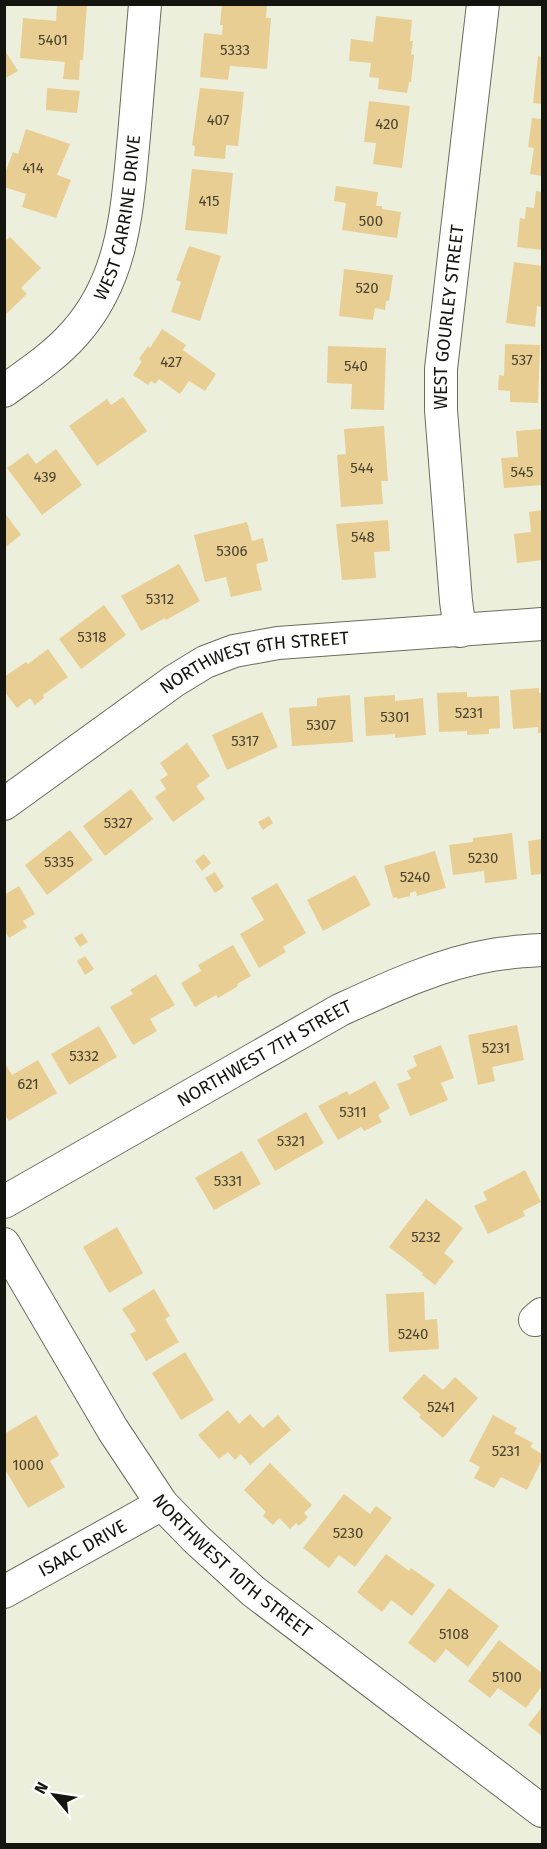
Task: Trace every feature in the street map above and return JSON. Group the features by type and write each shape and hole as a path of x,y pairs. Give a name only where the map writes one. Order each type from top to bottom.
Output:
{"street":[{"name":"WEST CARRINE DRIVE","path":"4,391 47,361 76,333 99,300 117,259 126,218 145,4"},
{"name":"WEST GOURLEY STREET","path":"460,631 441,422 441,369 483,4"},
{"name":"NORTHWEST 6TH STREET","path":"4,804 174,681 205,662 234,651 278,643 543,624"},
{"name":"NORTHWEST 7TH STREET","path":"4,1202 340,1010 436,969 491,955 543,950"},
{"name":"NORTHWEST 10TH STREET","path":"4,1244 112,1430 162,1504 196,1539 253,1591 543,1811"},
{"name":"ISAAC DRIVE","path":"4,1592 162,1504"}],"building":[{"path":"57,4 87,4 83,60 80,60 79,80 63,79 65,62 20,58 23,18 56,21"},
{"path":"222,4 267,5 266,18 271,18 267,69 230,66 228,80 200,77 204,33 222,35 223,25 220,25"},
{"path":"376,16 412,20 410,41 413,41 411,54 414,55 411,82 409,82 407,93 378,89 379,78 369,77 371,63 349,61 351,39 373,42"},
{"path":"4,49 18,71 4,79"},
{"path":"538,56 542,57 542,104 533,103"},
{"path":"47,88 80,91 77,113 46,110"},
{"path":"200,88 244,92 238,146 226,145 225,159 194,156 195,146 192,145"},
{"path":"369,101 410,106 402,168 373,164 376,143 364,142"},
{"path":"532,118 542,119 542,176 530,174 534,148 528,147"},
{"path":"26,129 70,144 57,175 71,180 56,218 22,207 26,194 4,187 4,176 13,152 18,154"},
{"path":"192,169 233,173 227,234 185,230"},
{"path":"336,186 378,192 376,206 401,212 397,238 342,230 346,203 334,201"},
{"path":"536,191 542,192 542,250 517,247 520,218 525,219 526,207 534,208"},
{"path":"10,237 41,268 21,288 27,294 4,316 4,242"},
{"path":"189,246 221,256 200,321 171,312 181,282 176,280"},
{"path":"514,262 542,266 542,307 537,306 535,327 506,323"},
{"path":"344,269 393,275 389,301 386,301 385,310 375,308 373,320 339,316"},
{"path":"162,329 186,345 183,350 216,374 205,391 189,381 180,394 159,379 155,384 151,381 148,385 133,375 142,361 139,359 148,346 150,348"},
{"path":"505,344 540,345 538,403 510,402 510,391 498,390 499,375 504,376"},
{"path":"328,346 386,348 384,410 351,409 352,384 327,383"},
{"path":"123,397 147,431 97,466 69,426 107,399 111,405"},
{"path":"384,426 388,481 381,481 383,504 341,507 337,455 346,454 344,429"},
{"path":"542,429 542,485 504,488 501,458 518,457 516,431"},
{"path":"56,449 82,485 42,515 7,468 28,453 36,464"},
{"path":"542,510 542,560 517,563 514,534 531,532 529,512"},
{"path":"4,512 21,535 4,548"},
{"path":"388,520 390,551 374,552 376,578 342,580 336,524"},
{"path":"247,522 252,541 263,538 268,561 256,564 262,590 231,597 226,577 205,582 194,535"},
{"path":"179,564 200,601 141,631 121,596"},
{"path":"104,605 126,635 81,669 59,639"},
{"path":"48,649 68,677 43,695 44,698 35,705 30,698 17,708 4,691 4,677 26,662 28,664"},
{"path":"539,688 539,693 542,693 542,733 538,733 538,727 513,729 510,690"},
{"path":"467,692 467,697 499,696 500,728 489,729 489,734 467,735 467,731 439,732 437,693"},
{"path":"350,695 353,742 292,746 289,708 317,706 317,698"},
{"path":"395,695 395,701 423,698 426,735 395,738 395,734 366,736 364,697"},
{"path":"262,712 278,747 227,770 212,735"},
{"path":"187,743 210,776 196,786 205,799 173,822 155,797 166,789 160,780 168,775 160,763"},
{"path":"131,789 153,819 105,856 83,826"},
{"path":"269,816 273,823 263,830 258,822"},
{"path":"70,830 93,860 47,895 25,865"},
{"path":"512,833 517,879 485,883 484,871 453,875 449,845 473,842 473,838"},
{"path":"542,839 542,874 531,875 528,841"},
{"path":"435,851 446,888 417,896 416,891 410,893 410,896 393,898 384,866"},
{"path":"204,854 211,863 202,871 195,861"},
{"path":"215,872 224,887 215,893 205,878"},
{"path":"355,875 371,905 323,931 307,900"},
{"path":"277,883 306,933 283,947 286,952 259,968 240,934 264,920 251,898"},
{"path":"19,886 35,914 23,921 27,927 9,938 4,930 4,895"},
{"path":"82,933 88,942 80,947 74,938"},
{"path":"233,945 251,976 218,998 216,995 195,1007 181,983 201,971 198,965"},
{"path":"85,956 94,969 85,975 77,961"},
{"path":"156,974 175,1005 150,1019 157,1031 133,1045 110,1007 133,994 130,990"},
{"path":"517,1025 524,1060 492,1067 495,1081 478,1085 468,1035"},
{"path":"99,1026 117,1057 69,1085 51,1054"},
{"path":"441,1045 454,1078 441,1083 448,1100 410,1116 397,1084 411,1079 407,1071 417,1066 413,1056"},
{"path":"38,1060 57,1093 9,1121 4,1113 4,1062 12,1075"},
{"path":"375,1081 390,1108 378,1115 382,1122 364,1131 361,1127 338,1140 318,1106 347,1091 349,1095"},
{"path":"306,1112 324,1143 275,1171 257,1140"},
{"path":"242,1151 261,1184 214,1210 195,1178"},
{"path":"525,1170 541,1202 523,1211 525,1216 488,1234 474,1206 487,1200 483,1192"},
{"path":"426,1199 463,1228 444,1253 454,1261 435,1285 389,1247"},
{"path":"117,1227 143,1273 109,1293 83,1247"},
{"path":"154,1289 170,1316 165,1319 179,1342 146,1361 130,1334 136,1331 122,1309"},
{"path":"424,1292 425,1320 437,1319 439,1349 389,1352 386,1294"},
{"path":"185,1352 214,1400 181,1420 152,1373"},
{"path":"424,1374 443,1390 455,1377 478,1398 443,1438 402,1398"},
{"path":"228,1410 239,1424 250,1414 263,1428 278,1415 291,1430 250,1465 241,1454 235,1460 228,1452 219,1459 198,1435"},
{"path":"36,1415 59,1455 50,1461 65,1487 28,1508 4,1468 4,1434"},
{"path":"493,1415 517,1428 514,1433 533,1443 530,1447 542,1454 542,1460 527,1490 501,1477 494,1488 474,1478 480,1467 469,1461"},
{"path":"270,1463 312,1505 304,1513 308,1517 299,1526 296,1523 290,1529 279,1518 273,1525 263,1516 266,1512 244,1490"},
{"path":"344,1494 370,1514 376,1506 392,1518 355,1567 339,1555 329,1568 303,1548"},
{"path":"386,1554 409,1571 411,1568 435,1585 412,1616 391,1600 382,1612 357,1592"},
{"path":"449,1588 499,1626 468,1667 446,1649 435,1663 408,1643"},
{"path":"499,1640 542,1673 542,1686 526,1708 498,1688 490,1698 468,1681"},
{"path":"542,1707 542,1736 528,1725"}]}
